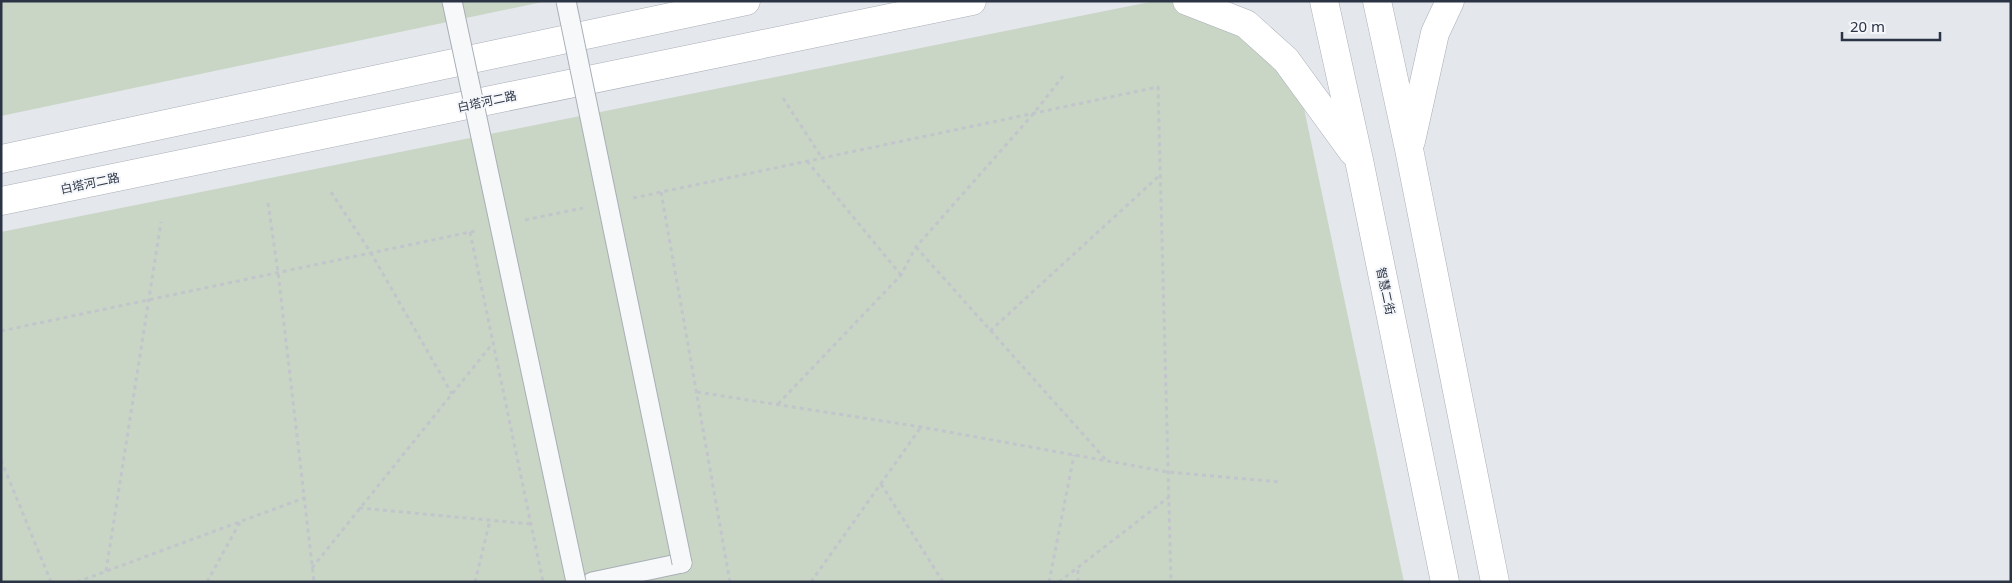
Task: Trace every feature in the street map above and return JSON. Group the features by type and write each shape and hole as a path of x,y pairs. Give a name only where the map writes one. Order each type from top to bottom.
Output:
{"main road":[{"path":"1,159 746,1"},
{"name":"白塔河二路","path":"1,201 972,1"},
{"path":"1187,1 1246,24 1286,60 1359,160"},
{"name":"智慧二街","path":"1324,1 1359,160 1445,582"},
{"path":"1376,1 1409,150 1495,582"},
{"path":"1409,150 1435,33 1450,1"}],"street":[{"path":"452,1 576,582"},
{"path":"566,1 682,562 592,582"}],"path":[{"path":"777,405 901,275 916,247 1034,113 1063,76"},
{"path":"632,198 1158,87 1171,582"},
{"path":"783,98 822,158"},
{"path":"807,161 901,275"},
{"path":"990,331 1161,174"},
{"path":"331,192 371,253 452,394"},
{"path":"661,192 730,582"},
{"path":"268,204 278,272 314,582"},
{"path":"518,222 585,208"},
{"path":"106,571 161,222"},
{"path":"1,331 480,230"},
{"path":"470,232 543,582"},
{"path":"916,247 1107,461"},
{"path":"312,569 494,342"},
{"path":"697,392 921,427 1168,472 1280,482"},
{"path":"811,582 921,427"},
{"path":"1049,582 1074,454"},
{"path":"1,460 51,582"},
{"path":"880,484 943,582"},
{"path":"1059,582 1169,497"},
{"path":"77,582 304,498"},
{"path":"359,508 531,524"},
{"path":"475,582 490,520"},
{"path":"207,582 240,521"},
{"path":"1078,567 1078,582"}],"green space":[{"path":"1,1 547,1 1,116"},
{"path":"1155,1 1197,1 1294,61 1404,582 1,582 1,232"}]}
